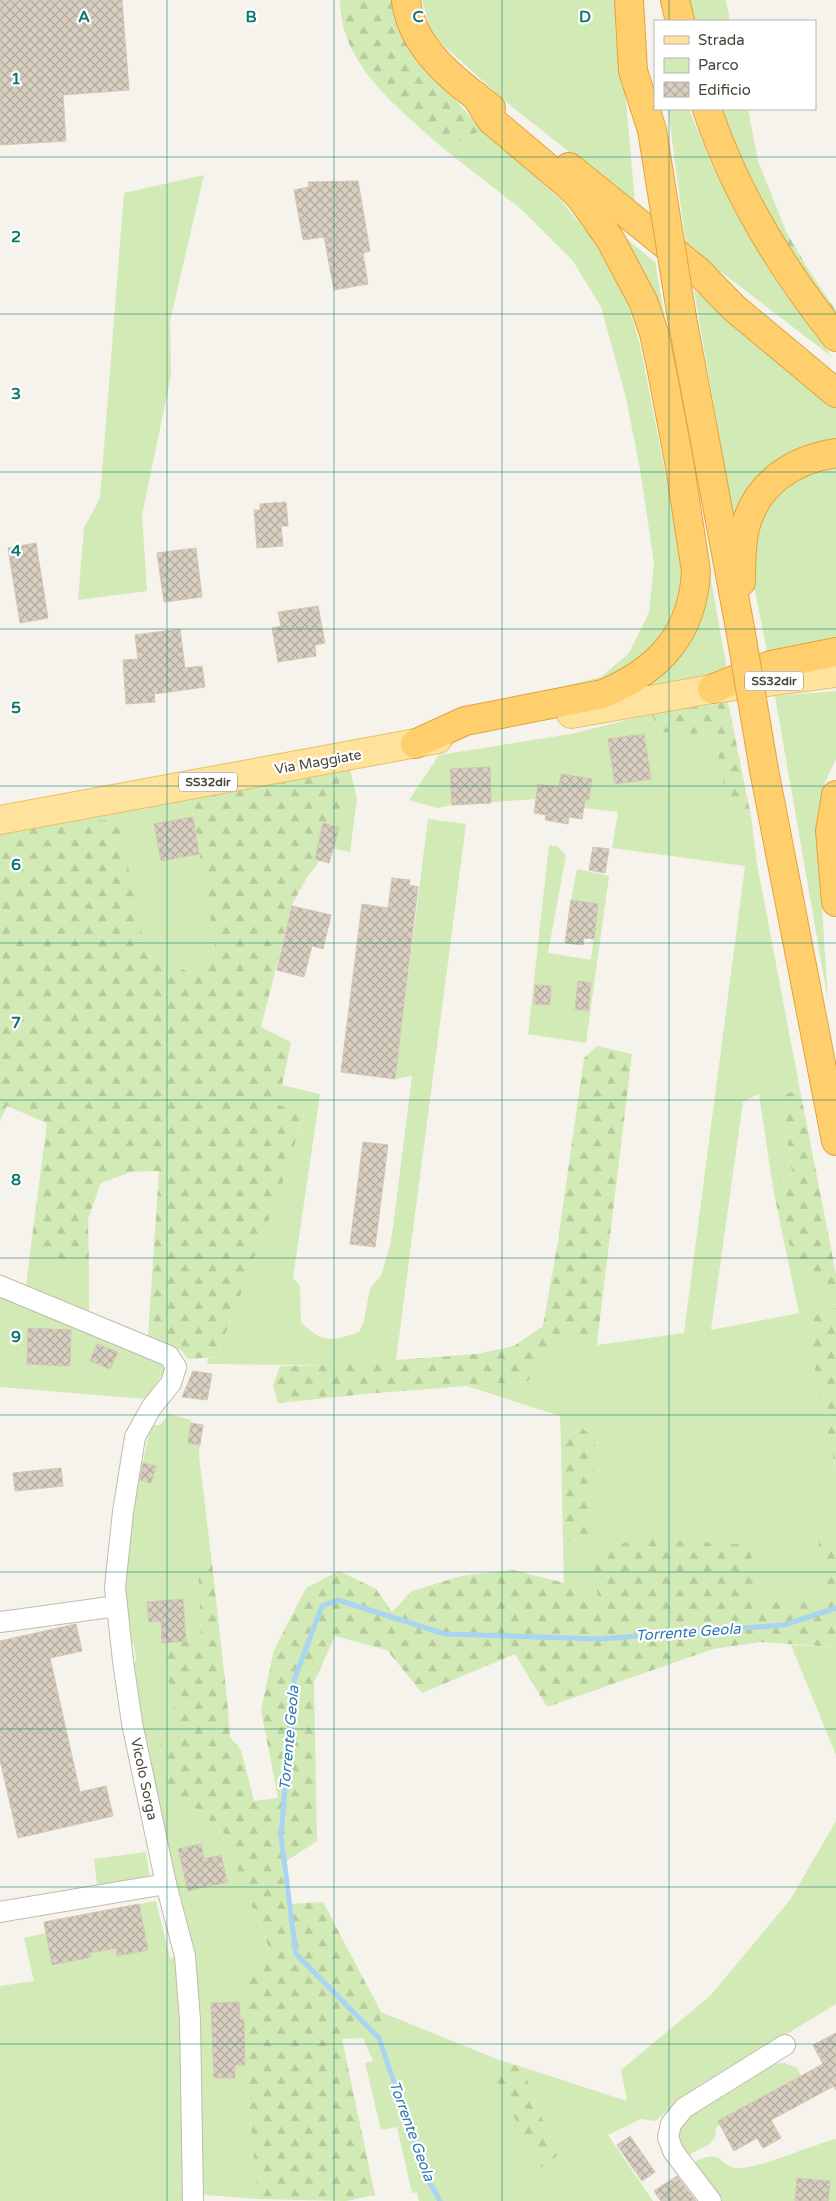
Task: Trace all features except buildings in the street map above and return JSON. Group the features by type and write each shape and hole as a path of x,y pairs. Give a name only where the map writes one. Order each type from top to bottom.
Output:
{"highway":[{"path":"406,0 413,26 426,48 443,69 602,193 698,271 734,308 836,393"},
{"path":"629,0 633,71 652,130"},
{"path":"643,0 652,130 682,318 740,628 764,770 836,1141"},
{"path":"675,0 680,20"},
{"path":"415,744 465,722 603,694 616,689 651,667 675,640 690,612 695,590 696,571 678,452 654,333 642,301 610,239 581,198 491,120 476,96"},
{"path":"707,110 734,175 765,235 801,293 836,337"},
{"path":"698,271 742,298 836,372"},
{"path":"740,628 745,529 753,504 766,487 784,471 799,462 817,456 836,453"},
{"path":"712,689 771,666 836,652"},
{"path":"836,795 830,831 836,902"}],"main road":[{"name":"SS32dir","path":"712,689 836,673"},
{"name":"Via Maggiate","path":"0,820 712,689"}],"street":[{"name":"Vicolo Sorga","path":"0,1286 169,1356 176,1367 171,1383 151,1408 135,1437 123,1512 115,1587 132,1723 166,1884 185,1956 190,2011 193,2201"},
{"path":"0,1622 117,1606"},
{"path":"0,1912 166,1884"},
{"path":"711,2201 673,2151 668,2137 671,2124 684,2108 785,2045"}],"green space":[{"path":"340,0 392,0 399,29 430,71 482,130 444,149 409,118 392,102 361,66 350,46 343,24"},
{"path":"422,0 617,0 635,203 512,107 432,35"},
{"path":"681,0 726,0 730,20 686,20"},
{"path":"668,110 689,110 713,168 764,261 832,357 686,245"},
{"path":"711,110 748,110 758,161 786,231 770,235"},
{"path":"482,130 559,198 594,241 627,301 640,345 682,559 683,595 671,628 648,657 589,687 493,703 601,677 629,653 649,613 654,563 640,469 626,398 601,307 573,261 521,209 444,149"},
{"path":"204,175 170,321 171,376 142,515 147,591 78,600 84,528 100,498 124,193"},
{"path":"600,217 655,262 727,670 642,691 641,684 688,637 669,389"},
{"path":"786,231 836,311 836,329 770,236"},
{"path":"694,290 836,405 836,446 735,529"},
{"path":"836,463 836,645 768,655 749,563 758,519 783,483"},
{"path":"836,691 836,759 824,784 817,829 828,1001 775,696"},
{"path":"728,702 751,816 729,812 714,735 661,732 651,714"},
{"path":"651,714 661,732 714,735 729,812 751,816 757,864 800,1090 780,1095 792,1173 773,1188 759,1094 743,1102 711,1330 799,1313 782,1232 810,1277 836,1305 836,1308 800,1313 807,1331 836,1471 836,1535 819,1538 828,1601 756,1597 598,1598 564,1583 563,1542 593,1536 581,1428 561,1442 560,1416 467,1386 528,1381 558,1342 598,1335 597,1345 684,1333 745,866 612,848 618,812 583,808 585,799 589,799 592,779 561,774 559,787 536,799 452,805 437,808 409,800 439,755 571,734"},
{"path":"350,769 357,799 350,852 330,848 341,800 338,771"},
{"path":"338,771 341,800 334,842 306,879 292,905 261,1027 291,1042 278,1105 304,1113 287,1171 217,1357 188,1359 182,1351 148,1336 159,1171 131,1172 101,1183 88,1219 89,1270 31,1246 47,1123 7,1106 0,1121 0,832 61,821 119,820 146,954 204,978 215,946 190,798"},
{"path":"190,798 215,946 204,978 146,954 119,821 61,821"},
{"path":"428,819 466,824 396,1360 329,1365 207,1364 208,1358 217,1357 287,1171 304,1114 277,1106 282,1085 320,1094 293,1278 300,1286 301,1322 315,1334 327,1339 334,1339 359,1332 364,1321 370,1288 381,1276 390,1246 393,1227 412,1076 395,1079"},
{"path":"549,845 557,846 566,855 548,953 591,960 598,904 571,900 577,869 609,876 586,1043 528,1034"},
{"path":"597,1046 632,1054 598,1335 558,1342 528,1381 278,1403 273,1385 280,1366 329,1365 477,1354 514,1346 543,1326 558,1241 584,1058"},
{"path":"800,1090 836,1274 836,1305 810,1277 782,1232 773,1188 792,1173 780,1095"},
{"path":"31,1246 89,1270 89,1312 26,1286"},
{"path":"0,1294 166,1364 163,1373 147,1399 0,1387"},
{"path":"836,1308 836,1471 807,1331 799,1313"},
{"path":"169,1414 191,1420 188,1442 200,1445 199,1455 212,1564 198,1567 201,1640 162,1643 180,1735 214,1824 241,1851 236,1878 258,1917 269,1950 244,2001 245,2067 258,2199 204,2195 198,2018 151,1783 132,1666 136,1660 134,1644 127,1639 123,1582 129,1525 151,1425 160,1425"},
{"path":"581,1428 595,1437 593,1536 563,1542 561,1442"},
{"path":"836,1535 836,1647 760,1642 713,1649 547,1707 515,1654 422,1693 387,1650 335,1636 314,1682 317,1841 282,1864 287,1904 323,1902 381,2012 384,2025 339,2025 375,2195 346,2201 258,2199 245,2067 244,2001 250,1964 269,1949 258,1917 236,1878 241,1851 214,1824 163,1782 160,1739 179,1735 162,1643 201,1640 198,1567 212,1564 230,1737 241,1750 254,1801 278,1798 261,1710 274,1650 306,1588 339,1571 376,1589 392,1612 412,1591 461,1576 513,1570 564,1583 598,1598 593,1554 638,1538 750,1545 756,1596 827,1601 818,1537"},
{"path":"791,1645 836,1647 836,1755"},
{"path":"836,1821 836,2004 687,2095 655,2121 641,2119 608,2135 653,2201 419,2201 417,2192 412,2193 397,2127 381,2130 365,2063 373,2061 363,2038 341,2039 339,2025 383,2025 381,2012 499,2060 494,2073 539,2169 557,2156 522,2067 627,2101 621,2070 710,1996 790,1900"},
{"path":"146,1852 150,1878 97,1885 94,1859"},
{"path":"156,1901 170,1958 176,1957 183,2019 185,2201 0,2201 0,1986 34,1981 24,1938 45,1933 44,1922"},
{"path":"499,2060 522,2067 557,2156 539,2169 493,2073"},
{"path":"785,2063 797,2068 801,2076 718,2121 720,2125 715,2128 716,2135 710,2144 684,2157 675,2132 684,2118 760,2070 774,2064"},
{"path":"836,2139 836,2201 722,2201 695,2166 696,2161 712,2156 734,2168 753,2166"}],"waterway":[{"name":"Torrente Geola","path":"440,2201 425,2174 379,2038 296,1954 281,1836 294,1680 322,1606 338,1600 445,1634 600,1639 784,1625 836,1608"}]}
